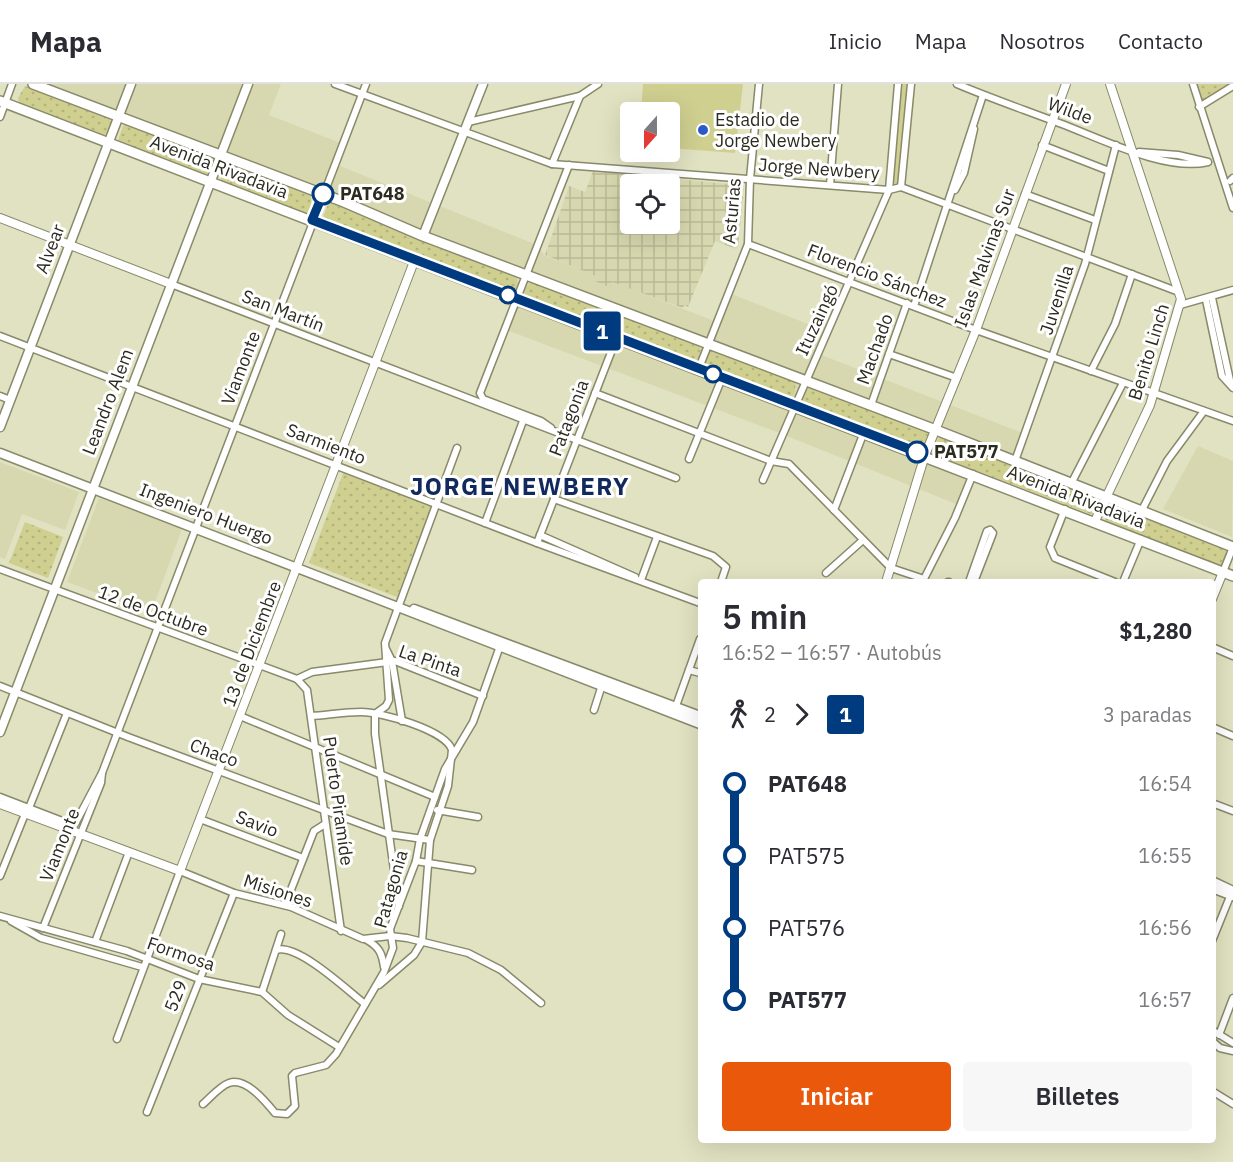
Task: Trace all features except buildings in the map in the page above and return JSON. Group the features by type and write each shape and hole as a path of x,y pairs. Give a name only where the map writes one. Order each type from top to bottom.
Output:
{"main road":[{"name":"Avenida Rivadavia","path":"33,84 323,194 423,236 1106,495 1233,547"},
{"name":"Alvear","path":"0,427 131,84"},
{"name":"Leandro Alem","path":"0,732 248,84"},
{"path":"423,236 483,84"},
{"name":"Avenida Rivadavia","path":"3,102 516,297 1233,576"},
{"name":"Ingeniero Huergo","path":"0,453 297,566 698,723"},
{"name":"Ingeniero Huergo","path":"400,606 427,611 698,715"},
{"path":"1216,883 1232,892"},
{"path":"1216,889 1232,892"}],"street":[{"path":"0,117 3,102 12,84"},
{"name":"Jorge Newbery","path":"335,84 552,164 889,190 901,187"},
{"name":"Viamonte","path":"75,824 102,773 118,733 312,220 366,84"},
{"path":"468,122 580,96 598,84"},
{"name":"Asturias","path":"699,368 748,244 750,179 759,84"},
{"path":"830,185 838,84"},
{"name":"Ituzaingó","path":"763,480 851,282 889,190 898,84"},
{"path":"911,84 901,187 1180,292"},
{"name":"Wilde","path":"957,84 1116,145 1169,162 1218,163"},
{"name":"Islas Malvinas Sur","path":"886,579 925,455 976,330 1066,84"},
{"name":"Benito Linch","path":"1095,521 1153,393 1180,305 1180,292 1136,151 1110,84"},
{"path":"1192,84 1218,163 1230,181 1233,208"},
{"path":"1199,107 1233,86"},
{"name":"Machado","path":"871,405 949,204 983,95"},
{"path":"552,164 580,96"},
{"path":"1042,145 1109,171"},
{"name":"Juvenilla","path":"1015,461 1087,256 1116,145"},
{"path":"516,297 569,165"},
{"path":"1025,194 1095,220"},
{"name":"San Martín","path":"0,219 676,478"},
{"name":"Florencio Sánchez","path":"748,244 976,330 1233,421"},
{"name":"13 de Diciembre","path":"117,1039 145,959 415,260"},
{"path":"1091,371 1115,324 1132,273"},
{"path":"1180,305 1209,299 1233,290"},
{"name":"San Martín","path":"516,297 480,393 483,399 541,422 555,431"},
{"path":"1209,299 1232,387"},
{"name":"Sarmiento","path":"0,336 537,543 698,602"},
{"name":"Patagonia","path":"537,543 617,337"},
{"path":"889,354 957,378"},
{"path":"689,459 723,378"},
{"path":"1072,482 1123,383"},
{"path":"595,393 771,461 796,468 891,568 924,579 974,474"},
{"path":"0,396 10,400"},
{"path":"1142,510 1167,460 1204,411"},
{"path":"485,523 523,421"},
{"path":"834,510 864,432"},
{"path":"402,721 385,647 457,448"},
{"path":"554,499 713,556 726,567 722,579"},
{"path":"1065,509 1050,547 1051,553 1055,558 1108,579"},
{"path":"970,579 987,531 990,530 993,533 975,579"},
{"name":"Sarmiento","path":"540,535 625,570 641,580"},
{"path":"641,580 657,537"},
{"path":"1124,579 1141,539"},
{"path":"826,573 863,540"},
{"path":"1216,589 1233,547"},
{"name":"12 de Octubre","path":"0,569 297,680"},
{"path":"676,706 698,645"},
{"name":"Patagonia","path":"202,1104 229,1083 237,1083 253,1090 275,1113 287,1114 295,1106 292,1076 295,1073 326,1065 339,1047 384,972 393,948 390,936 416,861 420,839 445,770 466,739 500,646"},
{"path":"1216,649 1233,656"},
{"path":"375,714 386,706 389,700 388,661"},
{"name":"La Pinta","path":"297,680 312,672 388,661 483,696"},
{"path":"689,670 698,672"},
{"name":"Puerto Piramíde","path":"297,680 307,690 341,931"},
{"name":"Chaco","path":"0,686 118,733 388,834 430,840"},
{"path":"594,710 602,686"},
{"path":"311,716 362,712 375,714 402,721 446,740 451,745 453,758 430,840 422,942 414,955 377,987"},
{"path":"0,876 67,713"},
{"path":"375,714 375,734 399,907"},
{"path":"240,716 435,797"},
{"path":"1216,729 1233,736"},
{"name":"Viamonte","path":"43,928 101,783 102,773"},
{"name":"Misiones","path":"0,797 80,834 234,893 285,905 366,940 390,936 451,948 481,959 501,970 541,1003"},
{"name":"Misiones","path":"0,804 75,824"},
{"path":"1216,805 1233,812"},
{"path":"431,809 478,817"},
{"name":"Savio","path":"200,819 303,858"},
{"path":"285,905 314,831 325,824"},
{"path":"95,942 129,852"},
{"path":"416,861 472,870"},
{"path":"1216,931 1232,892"},
{"name":"529","path":"147,1112 234,893"},
{"path":"3,917 41,938 142,967"},
{"name":"Formosa","path":"3,917 95,942 199,979 262,992 288,1015 339,1047"},
{"path":"262,992 281,934"},
{"path":"366,940 377,946 382,954 384,972"},
{"path":"276,950 286,949 309,961 365,1004"},
{"path":"1219,1035 1233,998"},
{"path":"1216,1033 1233,1044"},
{"path":"1216,1044 1220,1048 1233,1051"},
{"path":"1216,1093 1233,1104"}],"shaded area":[{"path":"33,84 281,84 269,115 343,144 335,164 537,245 545,256 717,322 729,293 828,332 819,354 1025,434 1015,461 973,474 961,506 782,434 504,329 524,274"},
{"name":"Estadio de Jorge Newbery","path":"643,84 743,84 735,153 680,149 680,102 642,102"},
{"path":"898,84 911,84 901,187 889,190"},
{"path":"1196,84 1230,84 1205,101 1200,98"},
{"path":"25,86 110,117 112,127 109,133 102,136 19,103 18,98"},
{"path":"128,124 210,156 213,165 210,175 204,177 120,145 118,140 123,126"},
{"path":"229,163 311,194 311,208 307,216 222,184 221,179 226,164"},
{"path":"593,171 624,174 620,174 620,234 680,234 680,179 740,185 744,189 738,246 736,249 715,241 688,307 684,305 683,308 612,282 609,287 595,281 596,276 545,255 569,186 585,192"},
{"path":"329,202 435,247 517,277 515,292 327,223 322,219"},
{"path":"532,280 698,344 701,350 698,358 691,361 529,300 524,291"},
{"path":"711,349 796,381 794,395 787,398 707,367 704,361"},
{"path":"807,386 928,432 929,438 920,448 801,404 799,401"},
{"path":"940,437 1098,497 1100,505 1093,515 935,455 933,449"},
{"path":"1198,446 1233,461 1232,537 1163,509"},
{"path":"0,462 79,492 65,530 22,514 5,559 0,557"},
{"path":"344,471 432,505 397,597 309,563"},
{"path":"99,498 182,529 151,613 67,582"},
{"path":"1109,503 1221,547 1229,552 1226,566 1106,521 1103,515"},
{"path":"25,522 63,537 48,578 9,563"}],"bus line":[{"name":"1","path":"323,194 312,220 917,452"}],"place":[{"name":"Estadio de Jorge Newbery","path":"703,130"},
{"name":"PAT648","path":"323,194"},
{"name":"PAT577","path":"917,452"}],"district":[{"name":"JORGE NEWBERY","path":"520,487"}]}
